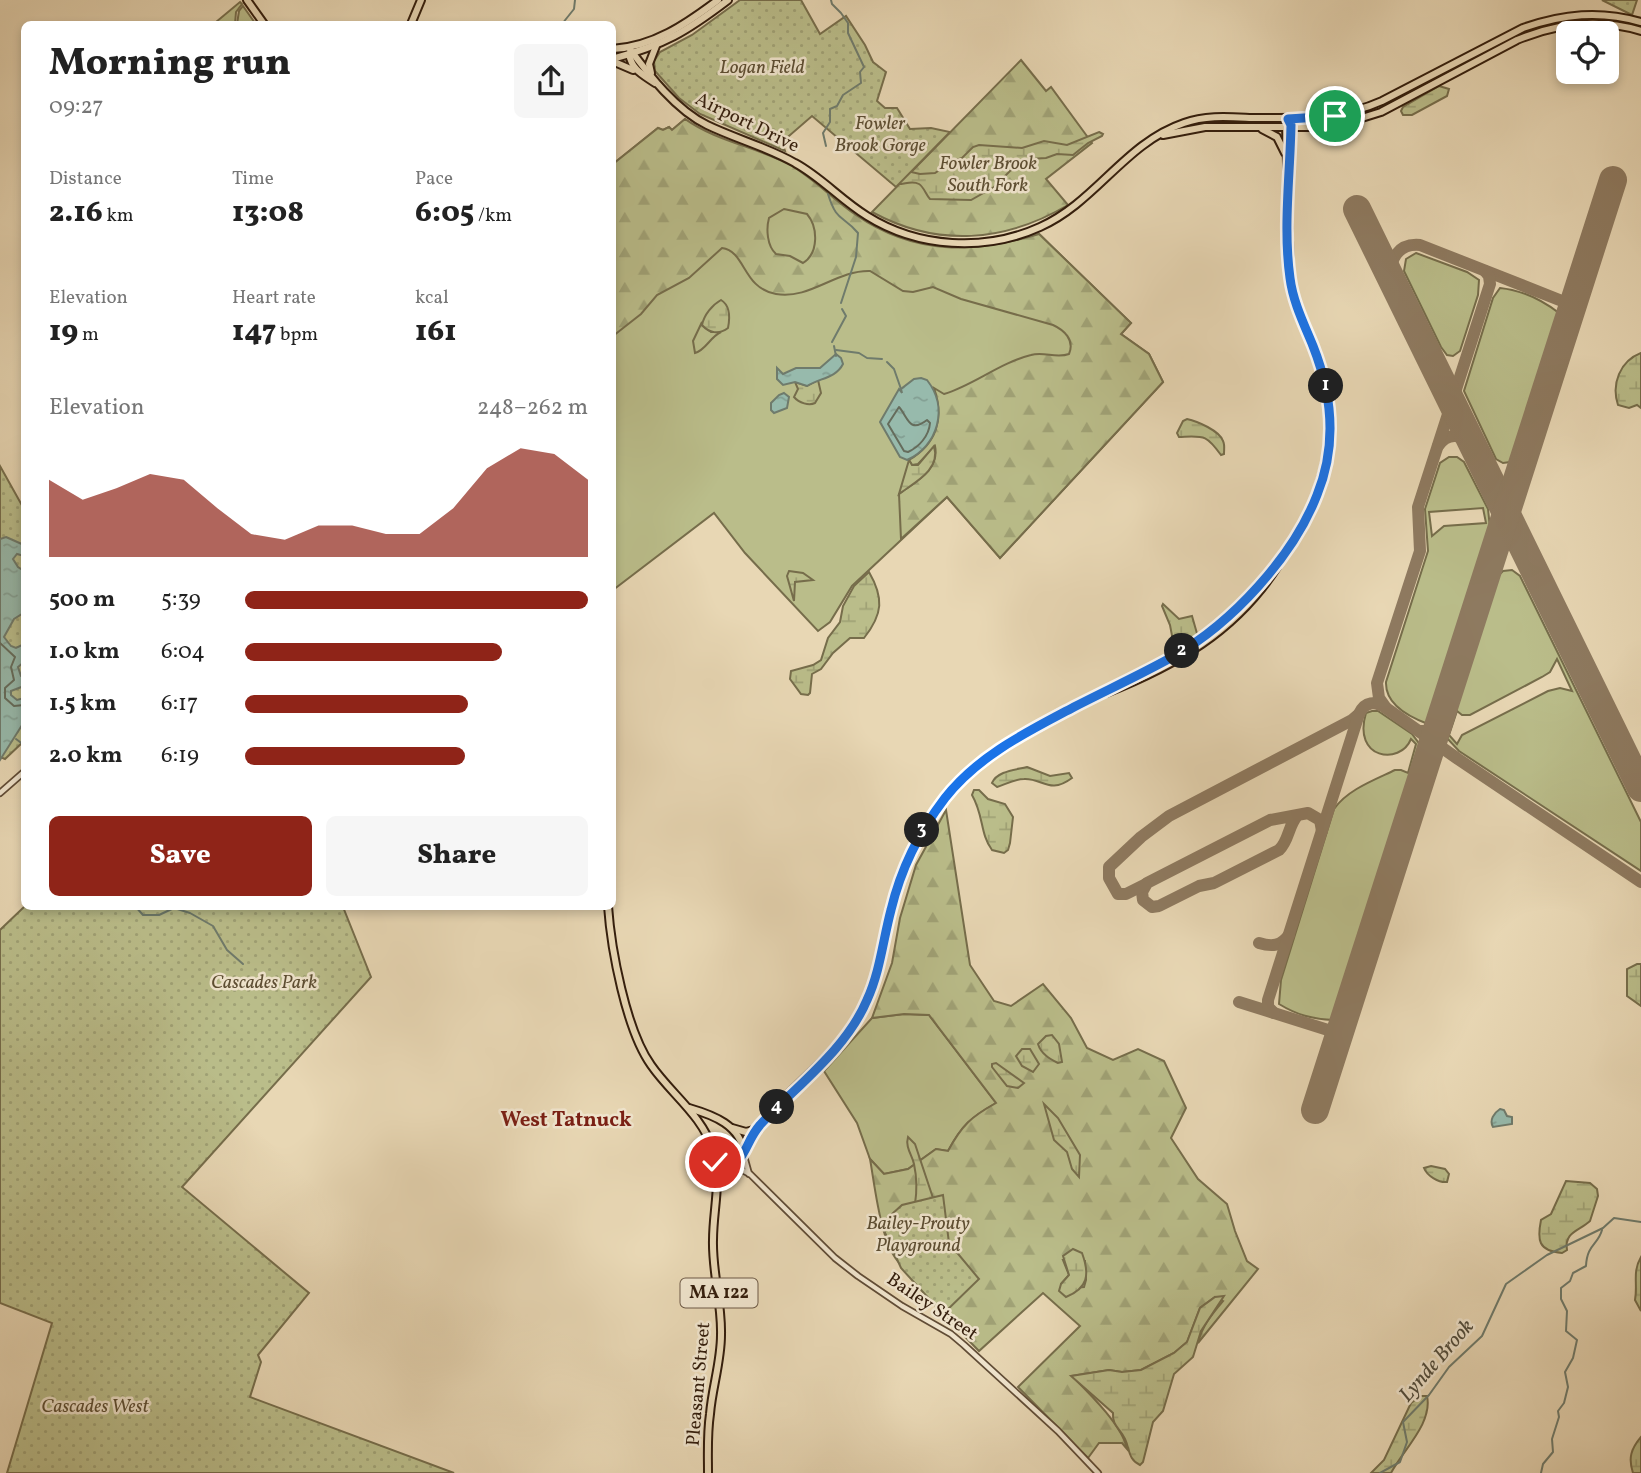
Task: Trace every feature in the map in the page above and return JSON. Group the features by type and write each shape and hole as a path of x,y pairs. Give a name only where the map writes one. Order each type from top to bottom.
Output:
{"main road":[{"path":"247,0 262,21"},
{"path":"412,21 421,0"},
{"path":"616,58 671,32 718,0"},
{"path":"616,50 630,52 656,46 688,29 728,0"},
{"path":"1288,123 1367,108 1523,28 1549,19 1594,14 1620,16 1641,22"},
{"path":"1288,123 1307,126 1335,125 1381,112 1517,40 1538,32 1567,25 1593,23 1618,24 1641,31"},
{"path":"652,75 649,64 656,46"},
{"path":"630,52 632,65 637,72"},
{"name":"Airport Drive","path":"630,52 677,105 693,117 792,161 814,174 867,216 898,231 939,242 967,244 995,241 1039,228 1074,208 1132,152 1173,127 1195,119 1222,117 1288,123"},
{"name":"Airport Drive","path":"616,62 660,87"},
{"name":"Airport Drive","path":"1152,140 1192,128 1288,123"},
{"name":"Airport Drive","path":"731,1167 739,1162 757,1129 836,1047 863,1009 875,978 903,871 918,838 935,811 958,784 990,755 1023,734 1174,656 1212,629 1257,585 1291,545 1308,516 1321,485 1329,444 1330,421 1324,378 1292,291 1288,251 1288,123"},
{"name":"Airport Drive","path":"1286,164 1288,123"},
{"path":"1290,152 1296,133 1307,126"},
{"name":"Airport Drive","path":"1243,127 1267,130 1281,143 1288,179"},
{"name":"Pleasant Street","path":"609,910 618,968 638,1042 651,1066 700,1123 711,1146 717,1170 713,1242 720,1297 721,1338 719,1365 709,1416 708,1473"},
{"path":"688,1107 715,1116 732,1128 746,1132 757,1129"},
{"path":"700,1123 707,1117 715,1116"},
{"path":"732,1128 744,1154"},
{"path":"717,1170 731,1167"}],"street":[{"path":"0,793 21,775"},
{"name":"Bailey Street","path":"744,1154 745,1166 750,1174 835,1258 902,1306 962,1342 1035,1409 1096,1471"},
{"name":"Bailey Street","path":"731,1167 750,1174"}],"green space":[{"name":"Logan Field","path":"740,0 801,0 820,34 846,16 873,62 886,72 877,101 885,108 897,108 910,129 931,128 950,132 896,187 812,116 782,142 785,151 700,114 679,98 655,71 654,61 660,52 692,35"},
{"path":"1602,0 1637,0 1632,15"},
{"path":"240,2 242,4 236,12 235,21 217,21"},
{"path":"243,6 254,21 237,21"},
{"name":"Fowler Brook South Fork","path":"1021,60 1046,91 1051,87 1092,143 1046,179 1068,205 1020,227 971,236 922,231 897,224 872,212"},
{"path":"1439,86 1449,89 1447,96 1412,115 1403,115 1403,107"},
{"path":"685,119 710,133 792,166 856,215 900,238 922,244 968,247 1015,241 1039,234 1131,323 1121,334 1149,354 1163,382 1000,558 947,497 852,586 830,622 818,631 745,553 714,513 616,588 616,162 658,128 663,130 669,127 672,130"},
{"path":"685,119 710,133 779,159 856,215 900,238 922,244 968,247 1015,241 1039,234 1131,323 1121,334 1149,354 1163,382 1000,558 947,497 901,539 899,494 930,469 936,454 935,446 918,464 912,465 909,460 926,446 936,430 939,410 934,388 944,394 1008,363 1031,355 1069,354 1071,344 1067,336 1053,325 961,299 933,287 913,292 903,291 870,271 846,275 800,293 776,294 757,285 736,256 722,248 689,278 657,295 641,314 616,334 616,162 658,128 663,130 669,127 672,130","holes":["784,209 807,214 811,219 815,240 808,259 803,263 790,256 776,254 768,237 769,218"]},
{"path":"1099,132 1102,136 1073,155 1057,154 1029,159 1010,171 994,187 971,200 930,199 919,184 892,183 882,172 935,173 979,145 1022,148 1044,141 1067,145"},
{"path":"1416,253 1467,272 1479,280 1478,295 1460,351 1453,356 1447,355 1441,347 1404,271 1406,259"},
{"path":"1500,288 1531,296 1559,313 1513,458 1510,462 1503,463 1496,459 1464,391 1493,298"},
{"path":"721,300 728,309 728,328 721,332 708,330 702,325 703,321"},
{"path":"702,322 711,332 721,332 695,353 693,341"},
{"path":"1641,353 1641,408 1637,405 1629,408 1618,405 1616,389 1619,374 1628,362"},
{"path":"818,380 821,393 815,403 804,403 794,397 798,389 795,382 807,386"},
{"path":"1187,419 1218,434 1224,443 1224,454 1221,455 1212,443 1204,438 1179,437 1177,433"},
{"path":"934,446 934,462 930,469 899,494 909,460 912,465 918,465"},
{"path":"1449,457 1457,457 1464,462 1488,509 1490,528 1428,724 1406,714 1394,704 1389,697 1386,682 1428,551 1425,509 1440,463","holes":["1483,508 1486,523 1444,526 1432,536 1429,512"]},
{"path":"0,466 21,504 21,744 5,759 0,757"},
{"path":"1512,570 1520,576 1641,822 1641,871 1459,751 1445,736 1494,580 1503,571","holes":["1557,659 1572,691 1560,688 1548,691 1462,735 1457,744 1449,735 1457,711 1462,715 1470,715 1550,672"]},
{"path":"789,571 803,573 813,580 795,582 794,601 787,576"},
{"path":"869,572 879,598 875,621 864,638 850,638 833,653 821,669 812,674 810,693 801,694 790,679 791,671 821,660 828,638 840,622 843,606 854,586"},
{"path":"1163,604 1179,619 1192,616 1198,637 1186,636 1173,641"},
{"path":"1378,711 1412,734 1421,746 1333,1020 1311,1017 1279,1004 1281,980 1334,809 1346,796 1370,782 1395,770 1408,773 1416,744 1411,739 1405,748 1388,755 1371,749 1363,728 1366,713"},
{"path":"1027,767 1050,776 1069,773 1072,778 1052,786 1031,779 997,787 992,783 1002,773"},
{"path":"974,790 979,790 988,799 1005,804 1013,817 1010,843 1004,853 992,850 988,844 972,795"},
{"path":"946,810 970,965 994,1001 1011,1006 1043,984 1071,1018 1087,1048 1113,1060 1138,1049 1164,1061 1186,1108 1171,1138 1198,1179 1227,1204 1247,1261 1258,1269 1198,1343 1205,1326 1223,1301 1215,1297 1200,1308 1187,1342 1174,1353 1141,1370 1109,1370 1072,1376 1112,1420 1127,1449 1122,1443 1099,1443 1088,1458 1018,1387 1080,1326 1043,1293 979,1351 943,1314 959,1291 904,1267 896,1259 884,1233 870,1159 884,1174 908,1169 936,1149 948,1151 968,1122 996,1103 929,1015 904,1014 872,1018 892,963 900,918 916,865","holes":["1063,1260 1085,1261 1084,1287 1061,1289 1061,1284 1069,1275"]},
{"path":"21,910 344,910 371,977 182,1187 309,1293 258,1355 261,1362 250,1397 454,1473 7,1473 52,1323 0,1303 0,930"},
{"path":"1641,964 1641,1006 1627,996 1627,969"},
{"path":"904,1014 929,1015 996,1103 968,1122 948,1151 936,1149 908,1169 884,1174 870,1159 857,1123 824,1071 872,1018"},
{"path":"1052,1035 1059,1044 1062,1062 1058,1063 1049,1058 1038,1044 1046,1036"},
{"path":"1022,1049 1030,1049 1039,1064 1033,1072 1022,1066 1016,1056"},
{"path":"996,1063 1024,1083 1018,1088 1007,1086 992,1067 992,1064"},
{"path":"1044,1104 1058,1118 1080,1155 1079,1177 1072,1169 1067,1152 1054,1140"},
{"path":"908,1137 915,1144 937,1210 915,1204 916,1174 908,1148"},
{"path":"1431,1166 1445,1169 1449,1174 1447,1182 1428,1174 1424,1168"},
{"path":"1566,1181 1590,1183 1597,1189 1598,1196 1590,1221 1573,1232 1568,1239 1567,1250 1562,1253 1544,1247 1539,1233 1541,1220 1551,1214"},
{"name":"Bailey-Prouty Playground","path":"943,1195 949,1243 979,1279 943,1314 901,1268 881,1224 902,1205"},
{"path":"1073,1249 1082,1253 1086,1274 1083,1285 1066,1297 1059,1291 1069,1275 1063,1256"},
{"path":"1641,1257 1641,1311 1635,1300 1636,1273"},
{"path":"1224,1296 1201,1331 1193,1357 1174,1374 1163,1411 1153,1422 1143,1462 1140,1465 1136,1463 1114,1421 1113,1413 1071,1376 1109,1370 1141,1370 1174,1353 1187,1342 1200,1308 1215,1297"},
{"path":"1421,1396 1427,1396 1428,1406 1416,1436 1391,1473 1371,1473 1384,1460 1411,1403"},
{"path":"1641,1437 1641,1473 1633,1473 1631,1454"}],"water":[{"path":"836,354 843,364 840,369 807,386 795,382 783,385 777,379 777,368 783,374 796,368 820,368"},
{"path":"914,379 927,380 934,391 939,414 933,436 918,454 907,460 900,457 880,422 899,389 902,393 901,389"},
{"path":"784,393 789,397 787,408 774,413 771,403"},
{"path":"6,537 21,544 21,555 17,554 13,559 21,569 21,615 14,619 4,637 11,646 16,648 21,646 21,664 18,667 21,687 11,691 11,695 17,700 21,699 21,727 0,760 0,539"},
{"path":"1500,1109 1512,1117 1512,1124 1493,1127 1493,1117"}],"waterway":[{"path":"564,21 574,9 575,0"},
{"path":"826,146 823,133 830,122 830,109 837,106 843,95 861,83 860,72 864,67 848,33 848,23 831,0"},
{"path":"828,194 837,214 858,233 856,257 841,303"},
{"path":"832,342 846,316 842,309"},
{"path":"834,346 836,356"},
{"path":"836,350 882,359"},
{"path":"887,362 894,369 901,389"},
{"path":"16,739 21,743"},
{"path":"139,910 143,915 159,915 170,910"},
{"path":"180,910 213,926 227,950 243,964"},
{"name":"Lynde Brook","path":"1380,1473 1400,1462 1407,1442 1403,1422 1429,1395 1449,1367 1482,1336 1506,1284 1547,1255 1603,1228 1614,1218 1641,1222"},
{"path":"1541,1473 1543,1464 1553,1452 1552,1439 1559,1417 1558,1411 1564,1403 1568,1387 1565,1372 1573,1358 1577,1340 1566,1331 1567,1311 1561,1299 1561,1288 1570,1281 1573,1273 1586,1266 1588,1253 1602,1230"}],"taxiway":[{"path":"1392,280 1392,266 1396,254 1406,247 1420,245 1562,301 1568,307 1569,316"},
{"path":"1274,1013 1268,1007 1268,1000 1359,714 1364,707 1371,704 1386,708 1379,698 1377,683 1420,551 1418,507 1490,284 1485,271"},
{"path":"1438,446 1446,438 1455,436 1473,445"},
{"path":"1386,708 1641,882"},
{"path":"1146,884 1126,894 1118,894 1109,878 1109,867 1141,837 1169,816 1359,714"},
{"path":"1419,731 1429,731 1439,723"},
{"path":"1297,816 1279,850 1214,883 1199,886 1159,906 1152,907 1143,900 1142,892 1147,883 1270,820 1308,813 1320,820 1322,831"},
{"path":"1259,943 1276,945 1289,935"},
{"path":"1239,1002 1328,1030 1334,1037 1335,1046"}],"runway":[{"path":"1315,1110 1613,180"},
{"path":"1357,209 1641,788"}],"district":[{"name":"West Tatnuck","path":"566,1120"}],"route":[{"path":"715,1162 717,1170 739,1162 757,1129 836,1047 859,1015 875,978 903,871 925,826 950,793 982,761 1006,744 1194,643 1236,608 1276,564 1302,528 1324,475 1329,444 1330,409 1324,378 1296,303 1290,278 1287,218 1291,125 1288,119 1335,116"}],"park label":[{"name":"Fowler Brook Gorge","path":"880,135"},
{"name":"Cascades Park","path":"264,983"},
{"name":"Cascades West","path":"95,1407"}]}
